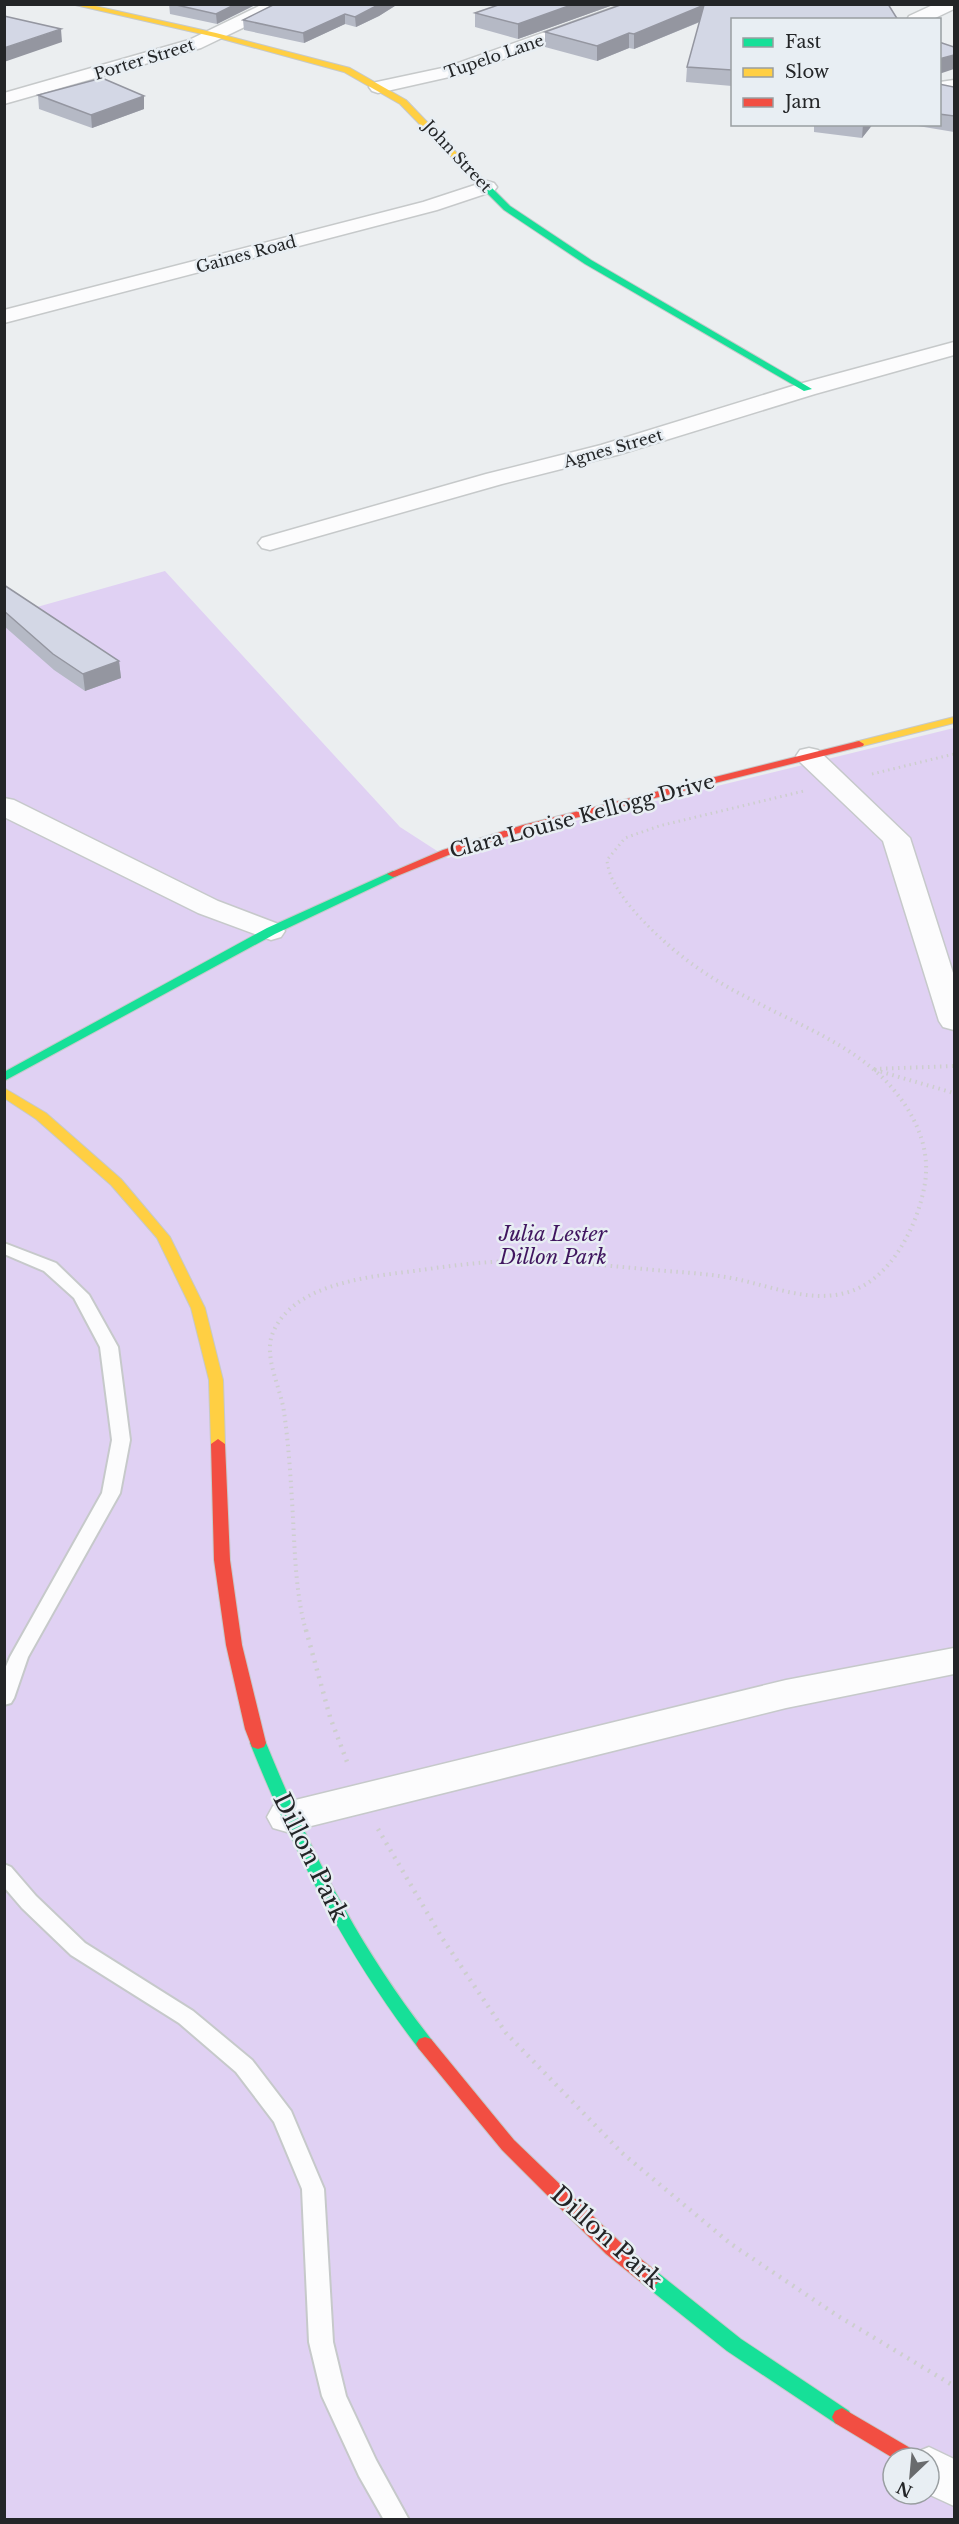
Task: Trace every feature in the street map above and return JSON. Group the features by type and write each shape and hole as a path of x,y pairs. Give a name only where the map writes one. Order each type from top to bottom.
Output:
{"street":[{"name":"John Street","path":"74,4 216,35 347,70 403,102 422,118 507,208 588,262 807,389"},
{"name":"Porter Street","path":"4,99 159,56 216,35 278,4"},
{"name":"Tupelo Lane","path":"378,87 452,71 642,4"},
{"path":"920,18 951,4"},
{"name":"Gaines Road","path":"4,317 430,206 487,188"},
{"name":"Agnes Street","path":"270,543 459,488 599,453 807,389 954,348"},
{"name":"Clara Louise Kellogg Drive","path":"4,1077 271,931 378,880 447,852 527,827 954,720"},
{"path":"809,756 896,838 954,1021"},
{"path":"4,806 208,907 271,931"},
{"name":"Dillon Park","path":"4,1092 41,1116 116,1182 163,1237 198,1308 216,1380 222,1560 234,1645 253,1729 287,1817 327,1898 395,2007 508,2145 614,2248 734,2344 850,2423 889,2446"},
{"path":"287,1817 786,1694 954,1661"},
{"path":"941,2476 954,2484"}],"lane":[{"path":"4,1248 50,1268 81,1295 109,1347 122,1440 111,1493 19,1657 4,1698"},
{"path":"4,1872 29,1902 78,1949 186,2017 236,2059 283,2117 313,2189 321,2342 334,2397 367,2468 397,2520"}],"path":[{"path":"954,754 659,826 625,838 607,860 607,874 666,945 719,982 780,1015 818,1032 871,1069 889,1084 907,1105 922,1132 926,1172 919,1204 903,1245 886,1267 863,1287 833,1295 804,1295 735,1278 564,1262 513,1261 447,1266 353,1280 319,1291 293,1306 282,1317 270,1340 282,1402 291,1476 300,1608 336,1739 373,1821 442,1938 506,2033 622,2153 731,2244 838,2316 954,2386"},
{"path":"871,1069 954,1066"},
{"path":"871,1069 954,1093"}],"green space":[{"name":"Julia Lester Dillon Park","path":"165,571 400,827 448,858 542,829 954,728 954,2519 5,2520 5,616"}],"building":[{"path":"172,4 236,4 216,14"},
{"path":"275,4 380,4 355,17 345,14 303,33 243,20"},
{"path":"501,4 574,4 518,24 475,13"},
{"path":"623,4 888,4 897,18 731,18 731,70 687,67 704,5 634,34 629,33 597,46 545,32"},
{"path":"4,16 61,29 4,48"},
{"path":"941,43 954,47 954,55 941,58"},
{"path":"102,78 144,96 91,115 38,95"},
{"path":"941,84 954,87 954,116 941,114"},
{"path":"4,585 119,661 83,674 53,654 4,611"}],"traffic: fast":[{"path":"471,172 507,208 588,262 807,389"},
{"path":"4,1077 271,931 393,874"},
{"path":"258,1743 291,1823 351,1938 398,2009 425,2044"},
{"path":"650,2278 734,2345 842,2417"}],"traffic: slow":[{"path":"74,4 216,35 347,70 403,102 471,172"},
{"path":"859,744 954,720"},
{"path":"4,1092 41,1116 116,1182 163,1237 198,1308 216,1380 218,1444"}],"traffic: jam":[{"path":"393,874 447,852 527,827 859,744"},
{"path":"218,1444 222,1560 234,1645 258,1743"},
{"path":"425,2044 508,2145 613,2248 650,2278"},
{"path":"842,2417 890,2446"}]}
